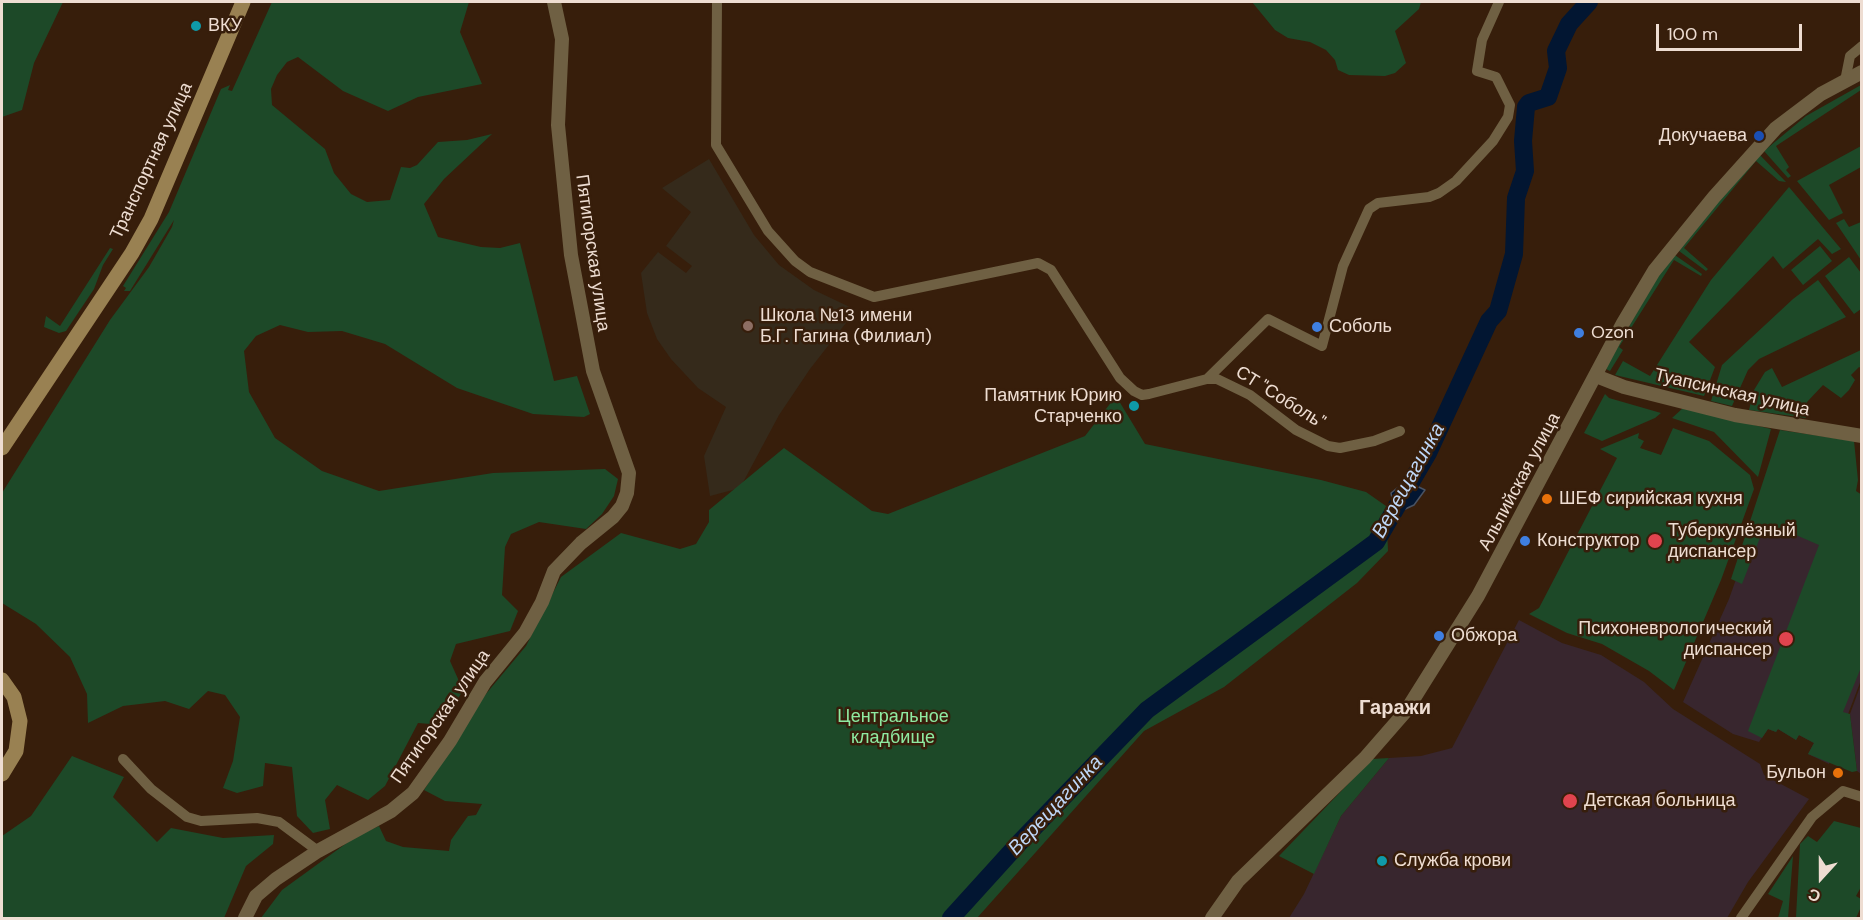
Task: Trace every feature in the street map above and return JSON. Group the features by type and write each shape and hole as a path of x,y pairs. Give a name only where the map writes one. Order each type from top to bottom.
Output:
{"main road":[{"name":"Транспортная улица","path":"2,448 132,253 151,219 243,2"},
{"path":"2,680 14,697 20,721 16,751 2,774"},
{"path":"2,762 15,738 20,721"}],"street":[{"name":"Пятигорская улица","path":"245,918 256,896 264,889 318,851 391,811 414,793 450,741 485,681 525,633 542,602 554,572 580,543 613,517 622,506 627,493 629,473 593,371 571,255 558,125 561,39 554,2"},
{"name":"СТ \"Соболь\"","path":"717,2 716,145 768,231 795,261 810,272 874,297 1029,264 1044,265 1051,270 1119,378 1142,394 1207,379 1233,384 1296,430 1328,446 1340,448 1400,432"},
{"path":"1207,379 1268,319 1322,346 1344,266 1368,209 1378,203 1429,197 1439,193 1456,181 1504,126 1510,111 1508,98 1496,77 1477,71 1482,40 1499,2"},
{"path":"1845,81 1850,56 1862,46"},
{"name":"Альпийская улица","path":"1212,918 1238,881 1365,758 1406,711 1479,596 1654,271 1714,197 1785,120 1862,72"},
{"name":"Туапсинская улица","path":"1596,376 1624,387 1735,416 1862,436"},
{"path":"123,759 151,789 187,817 201,821 257,818 279,822 318,851"},
{"path":"1742,918 1805,825 1843,791 1862,797"}],"shaded area":[{"name":"Школа №13 имени Б.Г. Гагина (Филиал)","path":"709,159 754,235 779,265 814,290 856,310 810,369 779,415 740,488 710,496 704,456 726,407 698,388 671,359 657,339 647,313 641,273 658,252 686,273 692,266 666,246 691,212 662,188"},
{"name":"Психоневрологический диспансер","path":"1862,503 1861,680 1829,764 1808,754 1814,743 1799,735 1796,740 1778,729 1776,732 1768,729 1759,742 1733,734 1683,702 1729,599 1758,517"},
{"path":"1519,620 1562,643 1601,655 1644,682 1673,709 1760,764 1764,775 1809,799 1748,882 1727,918 1289,918 1304,894 1341,816 1389,758 1421,756 1452,748"},
{"path":"1861,684 1861,774 1857,771 1850,714"}],"green space":[{"path":"2,2 63,2 34,63 22,110 2,117"},
{"path":"272,2 469,2 460,32 482,84 418,97 388,111 343,91 298,57 287,62 277,75 271,89 272,105 325,149 334,173 351,194 367,202 390,200 401,167 410,168 417,165 438,142 467,140 492,134 444,179 424,204 438,237 481,247 500,248 520,243 554,381 577,376 590,414 584,417 533,414 457,388 385,344 342,331 308,332 280,325 256,336 244,351 249,392 275,438 322,471 379,491 493,473 605,469 618,479 614,496 602,514 586,529 539,522 511,534 505,547 502,595 518,611 510,631 456,644 450,661 463,690 443,725 418,723 385,786 368,800 337,785 325,800 330,829 313,833 297,816 292,767 265,763 263,786 237,793 223,788 233,761 240,717 225,695 208,691 189,709 165,701 123,706 88,723 87,694 70,657 36,624 2,603 2,493 110,320 149,267 172,227 174,220 130,291 124,291 126,288 123,286 169,212 221,89 230,85 228,90 232,91"},
{"path":"1252,2 1421,2 1419,9 1395,31 1406,63 1395,73 1385,76 1349,75 1338,70 1335,60 1326,50 1310,42 1288,38 1275,30"},
{"path":"1861,85 1861,90 1776,146 1789,167 1786,170 1791,176 1788,178 1764,151 1806,116"},
{"path":"1861,146 1861,167 1829,185 1843,213 1829,220 1797,181"},
{"path":"1758,153 1786,182 1779,181 1756,161 1684,248 1708,269 1706,271 1675,248"},
{"path":"1789,187 1841,249 1832,254 1818,239 1783,269 1773,256 1689,342 1715,367 1704,396 1615,375 1623,361 1650,376 1711,280"},
{"path":"1844,219 1849,227 1861,222 1861,260 1836,223"},
{"path":"1820,246 1832,261 1803,285 1791,270"},
{"path":"110,248 113,249 103,265 94,289 66,331 59,333 44,327 46,316 60,326"},
{"path":"1672,253 1702,274 1701,276 1674,260 1619,347 1623,350 1610,371 1604,368"},
{"path":"1849,257 1861,273 1861,309 1854,314 1825,276"},
{"path":"1818,280 1846,317 1759,359 1748,370 1732,406 1711,401 1722,365 1793,299"},
{"path":"1861,350 1861,368 1859,367 1851,375 1855,380 1849,390 1841,398 1823,385 1807,402 1806,418 1749,410 1754,390 1765,372 1772,368 1782,387"},
{"path":"1605,394 1609,398 1661,413 1655,418 1602,441 1584,433"},
{"name":"Центральное кладбище","path":"1116,396 1145,444 1321,480 1366,492 1386,506 1388,551 1357,583 1224,687 1144,731 977,918 261,918 282,890 355,837 379,826 386,841 403,847 449,851 451,840 468,816 476,815 482,804 445,801 424,790 480,701 526,646 561,577 621,533 680,549 696,544 709,522 709,510 784,448 872,511 888,514 1085,436"},
{"path":"1683,408 1771,429 1758,477 1714,432 1672,418"},
{"name":"Туберкулёзный диспансер","path":"1673,428 1709,441 1750,475 1754,489 1721,580 1674,690 1649,671 1602,644 1567,633 1529,614 1539,608 1617,458 1600,449 1639,433 1638,438 1644,441 1640,448 1661,455"},
{"name":"Психоневрологический диспансер","path":"1780,430 1854,441 1858,480 1856,491 1862,495 1862,665 1843,712 1850,714 1857,771 1852,772 1808,754 1814,743 1799,735 1796,740 1778,729 1776,732 1768,729 1762,738 1748,731 1819,545 1789,532 1763,530 1742,584 1731,579"},
{"path":"72,756 124,777 113,797 157,842 171,828 223,838 274,835 273,844 246,866 224,918 2,918 2,836 31,816"},
{"path":"1389,758 1341,816 1314,874 1279,856 1372,759"},
{"path":"1834,821 1861,828 1861,887 1856,896 1861,899 1861,907 1856,918 1792,918 1796,917 1800,844 1808,836 1817,842"},
{"path":"1793,856 1788,918 1778,918 1783,901 1768,894"}],"water":[{"path":"1406,481 1425,490 1414,505 1403,510 1393,503 1391,493"}],"waterway":[{"name":"Верещагинка","path":"951,918 1020,842 1147,710 1376,542 1428,453 1489,321 1498,311 1514,254 1516,198 1525,171 1523,141 1526,107 1529,103 1548,97 1558,68 1556,51 1569,24 1589,2"}],"place":[{"name":"ВКУ","path":"196,26"},
{"name":"Докучаева","path":"1759,136"},
{"name":"Школа №13 имени Б.Г. Гагина (Филиал)","path":"748,326"},
{"name":"Соболь","path":"1317,327"},
{"name":"Ozon","path":"1579,333"},
{"name":"Памятник Юрию Старченко","path":"1134,406"},
{"name":"ШЕФ сирийская кухня","path":"1547,499"},
{"name":"Конструктор","path":"1525,541"},
{"name":"Туберкулёзный диспансер","path":"1655,541"},
{"name":"Обжора","path":"1439,636"},
{"name":"Психоневрологический диспансер","path":"1786,639"},
{"name":"Бульон","path":"1838,773"},
{"name":"Детская больница","path":"1570,801"},
{"name":"Служба крови","path":"1382,861"}],"district":[{"name":"Гаражи","path":"1395,709"}]}
